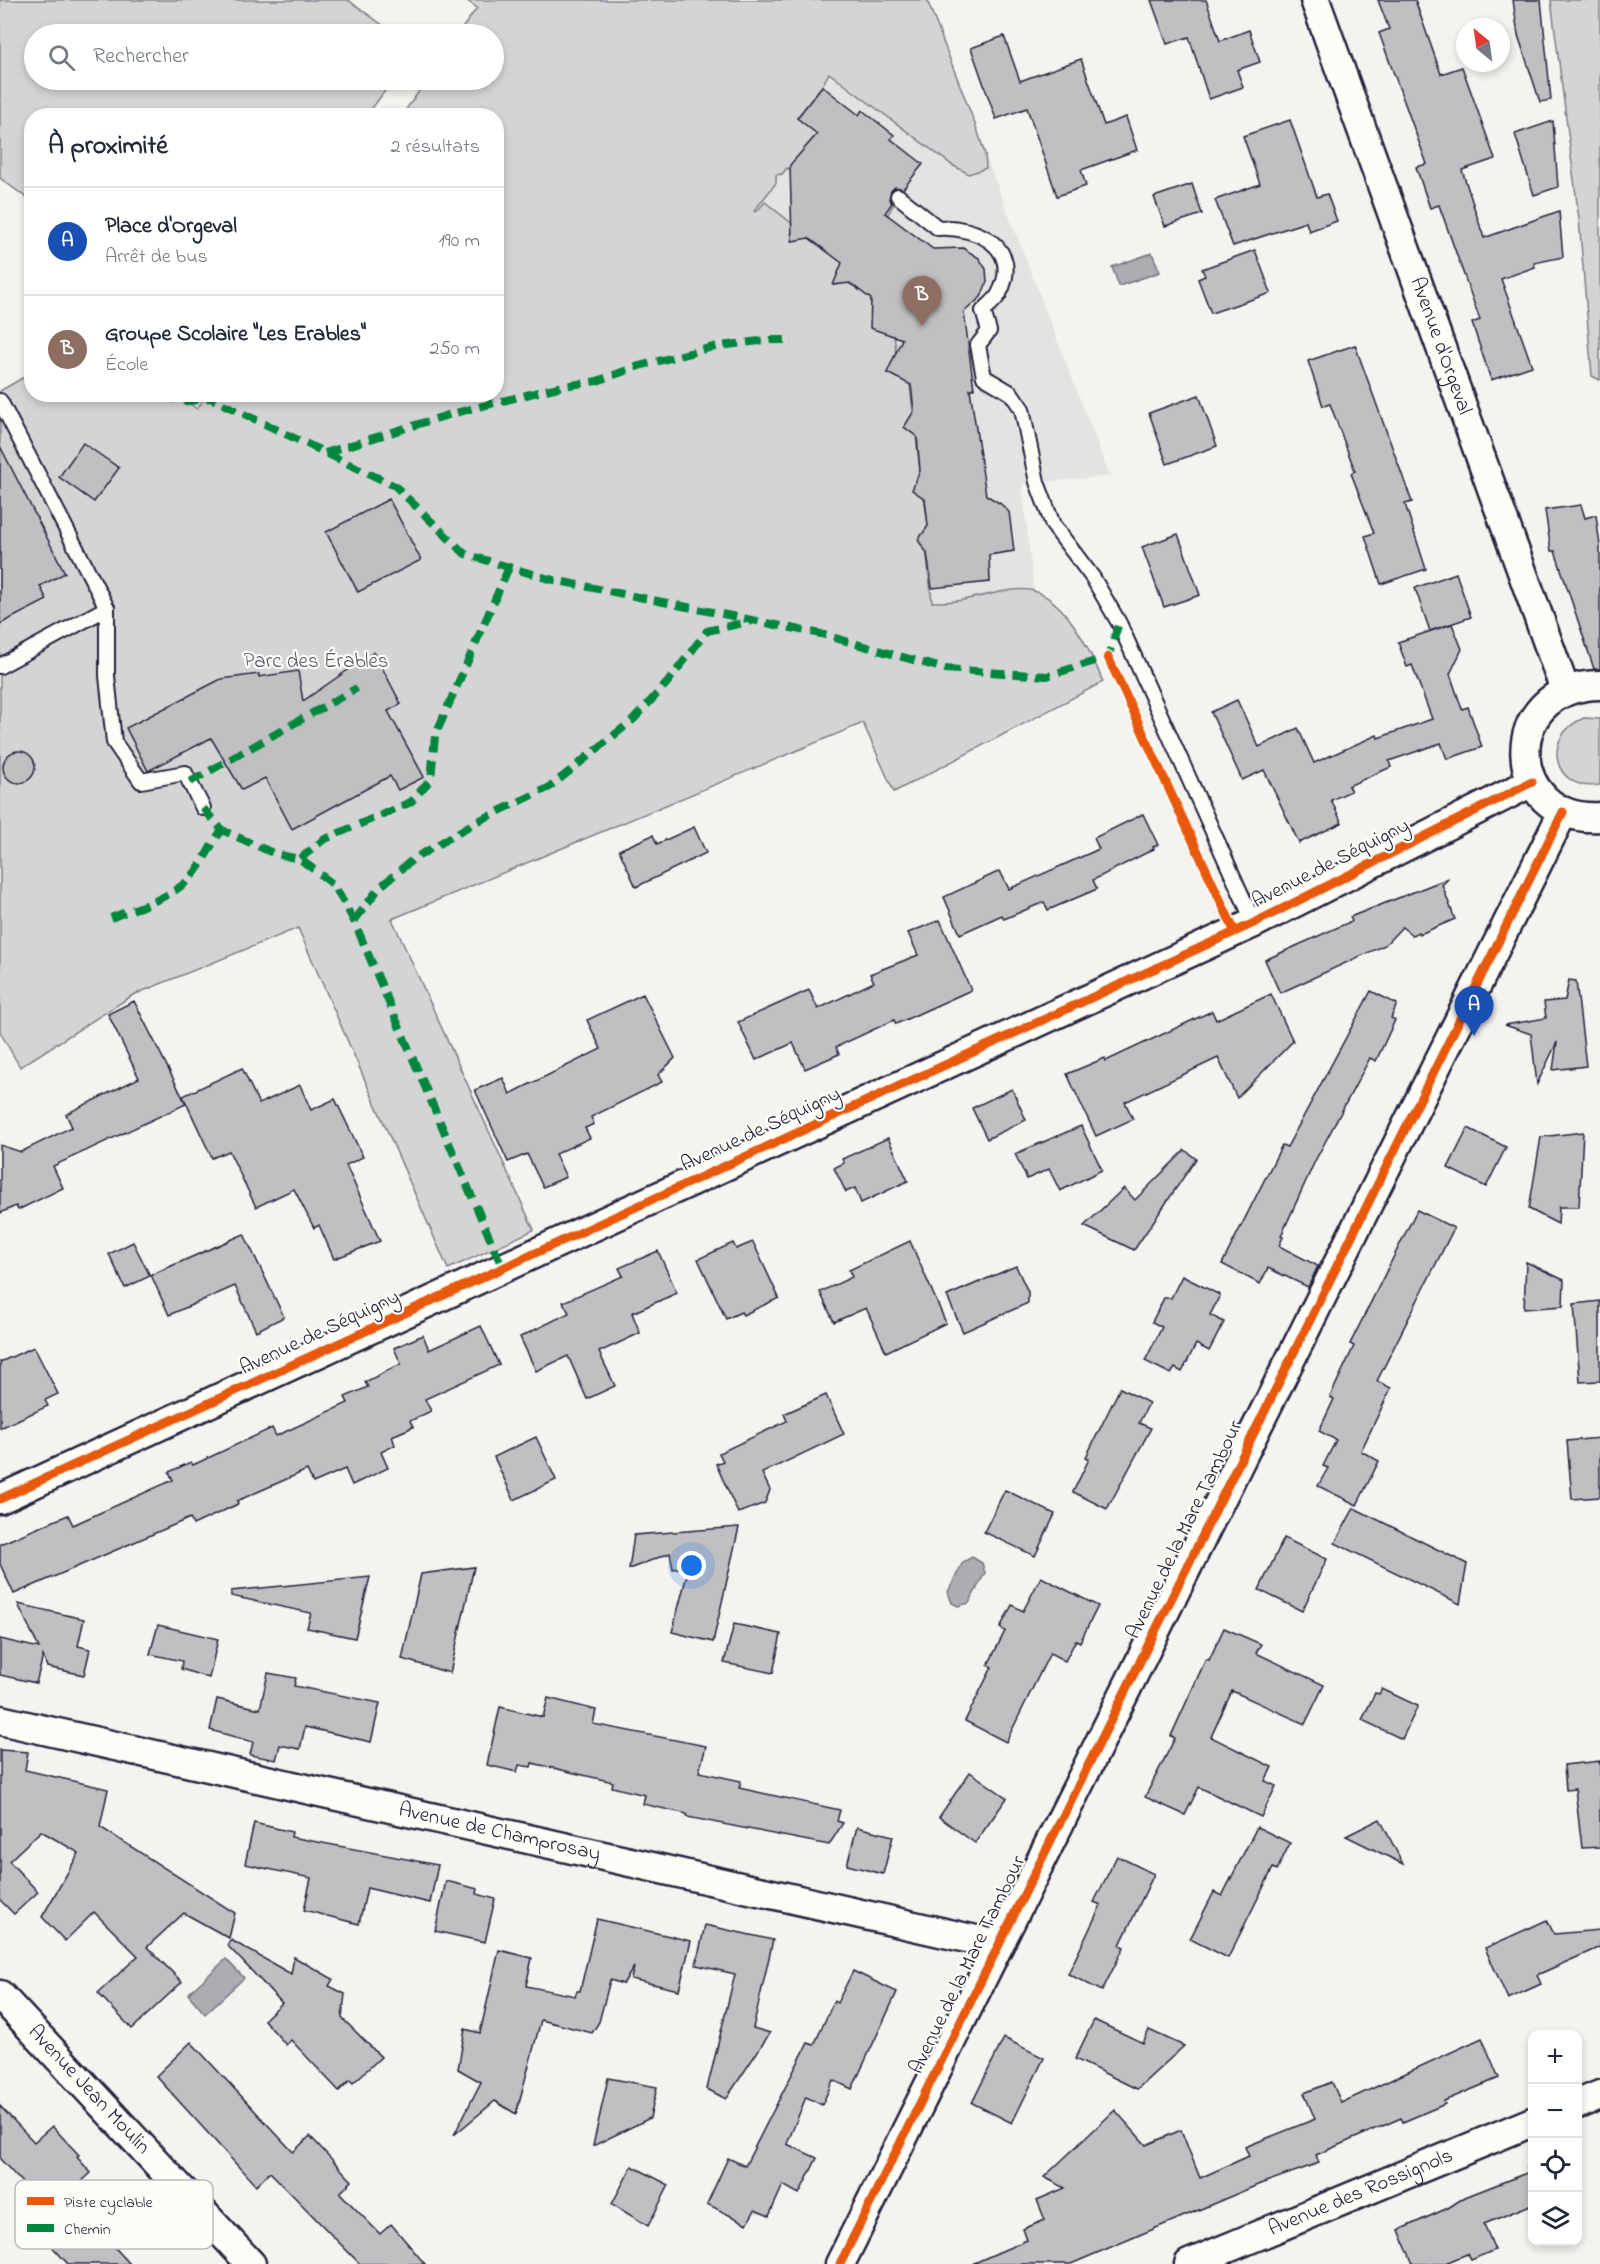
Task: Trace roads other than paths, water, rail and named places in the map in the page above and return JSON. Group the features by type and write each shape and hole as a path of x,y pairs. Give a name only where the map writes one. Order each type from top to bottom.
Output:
{"street":[{"name":"Avenue d'Orgeval","path":"1315,0 1565,690"},
{"path":"1600,686 1582,686 1565,690 1547,702 1533,719 1526,740 1526,762 1532,782 1545,800 1563,812 1584,818 1600,817"},
{"name":"Avenue de Séquigny","path":"0,1499 1254,923 1532,782"},
{"name":"Avenue de la Mare Tambour","path":"840,2264 1563,812"},
{"name":"Avenue de Champrosay","path":"0,1720 998,1945"},
{"name":"Avenue Jean Moulin","path":"0,1995 173,2180"},
{"path":"1582,2102 1600,2095"},
{"name":"Avenue des Rossignols","path":"1189,2264 1528,2124"},
{"name":"Avenue Jean Moulin","path":"213,2223 251,2264"}],"lane":[{"path":"898,196 938,228 957,227 986,236 994,243 1003,260 1005,271 999,294 983,311 989,330 978,345 984,377 1011,393 1022,410 1037,482 1053,525 1093,578 1119,623 1254,923"},
{"path":"0,401 107,608 107,676 114,742 141,781 185,773 204,808"},
{"path":"0,666 107,608"}],"place":[{"name":"Groupe Scolaire \"Les Erables\"","path":"922,326"},
{"name":"Place d'Orgeval","path":"1474,1036"}],"park label":[{"name":"Parc des Érables","path":"316,662"}]}
